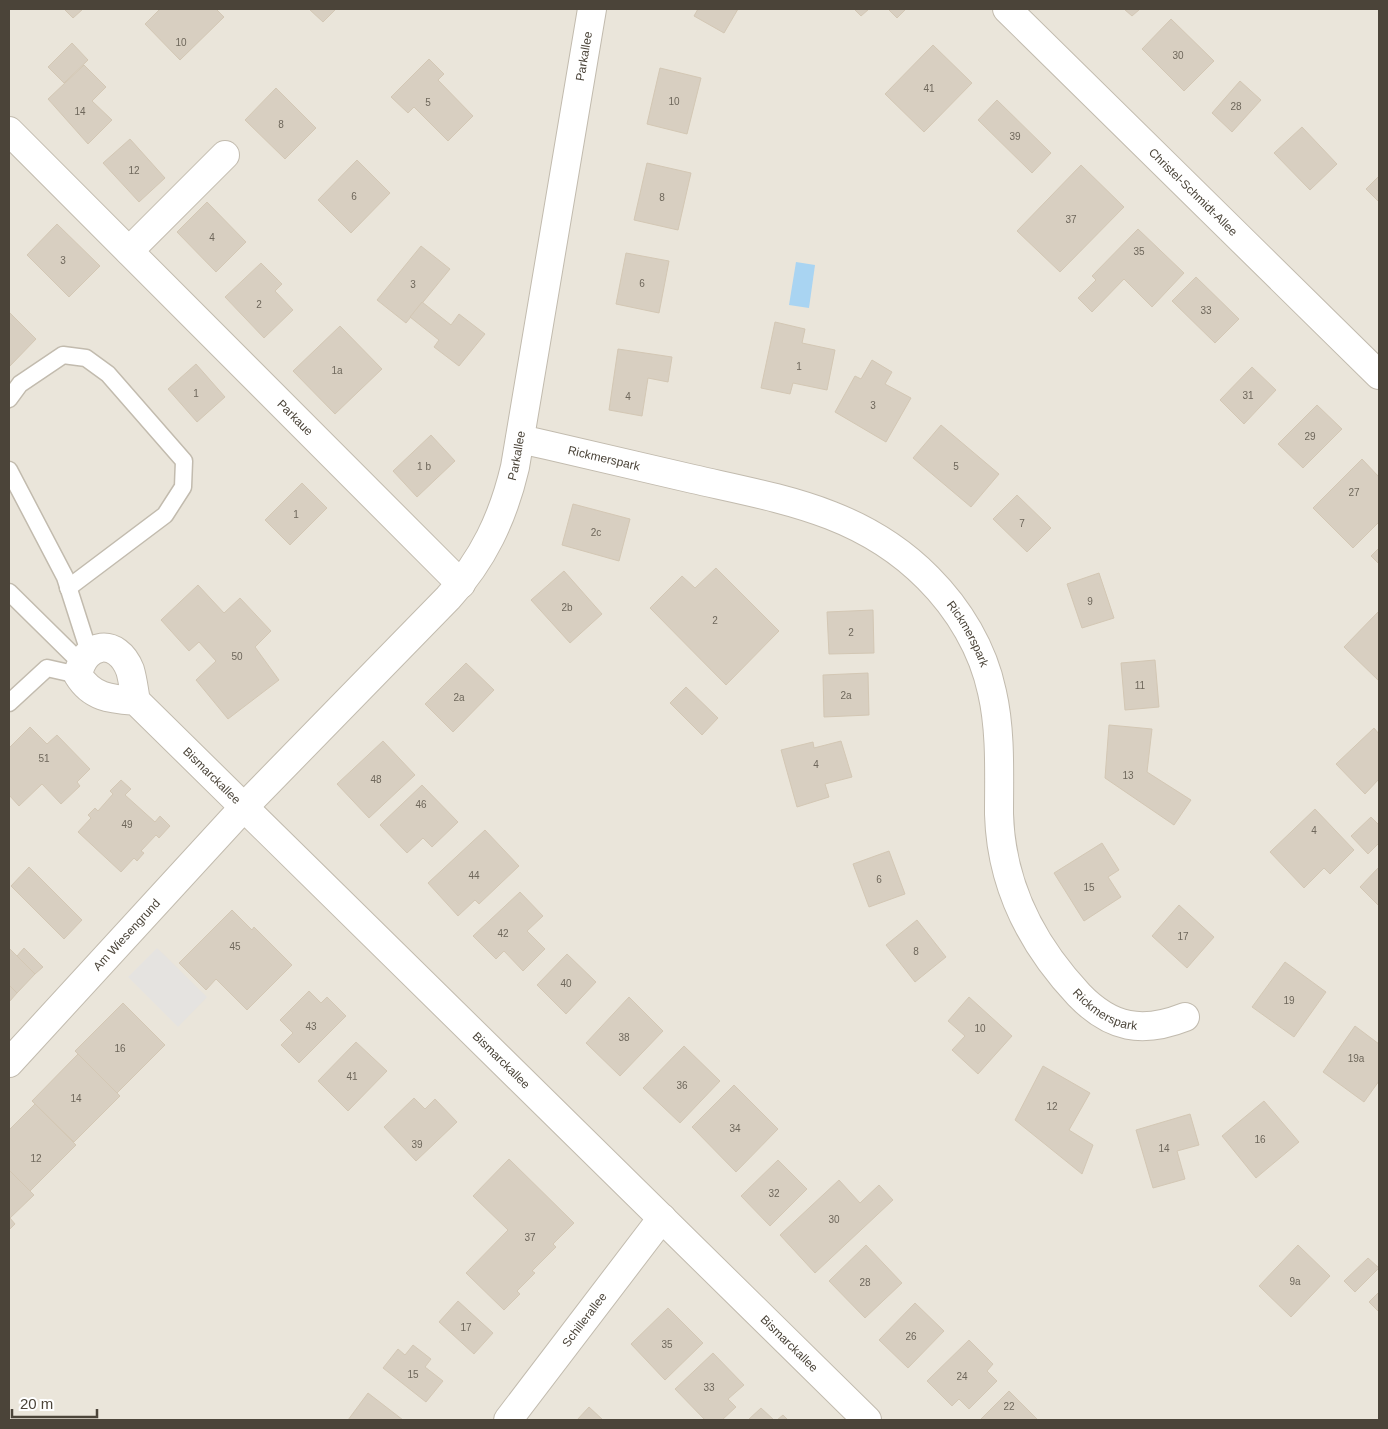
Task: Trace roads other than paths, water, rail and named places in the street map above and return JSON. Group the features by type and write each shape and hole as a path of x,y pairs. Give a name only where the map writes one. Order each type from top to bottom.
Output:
{"street":[{"name":"Parkallee","path":"244,807 462,584 484,551 502,515 520,439 592,9"},
{"name":"Christel-Schmidt-Allee","path":"1007,9 1379,375"},
{"name":"Parkaue","path":"9,131 462,584"},
{"path":"129,250 225,156"},
{"name":"Rickmerspark","path":"520,439 816,508 865,530 909,560 929,579 955,610 974,641 988,675 998,728 1001,842 1011,888 1030,931 1065,979 1095,1010 1104,1016 1125,1024 1147,1027 1185,1016"},
{"path":"98,648 110,648 120,656 129,669 136,701 113,700 95,695 84,686 82,663 98,648"},
{"name":"Bismarckallee","path":"136,701 867,1420"},
{"name":"Am Wiesengrund","path":"9,1063 244,807"},
{"name":"Schillerallee","path":"508,1420 662,1218"}],"lane":[{"path":"9,399 20,384 62,355 86,358 108,374 184,461 183,487 165,515 68,588"},
{"path":"9,470 65,577 82,663"},
{"path":"9,592 82,663"},
{"path":"9,703 47,668 82,663"}],"water":[{"path":"796,262 815,265 809,308 789,305"}]}
